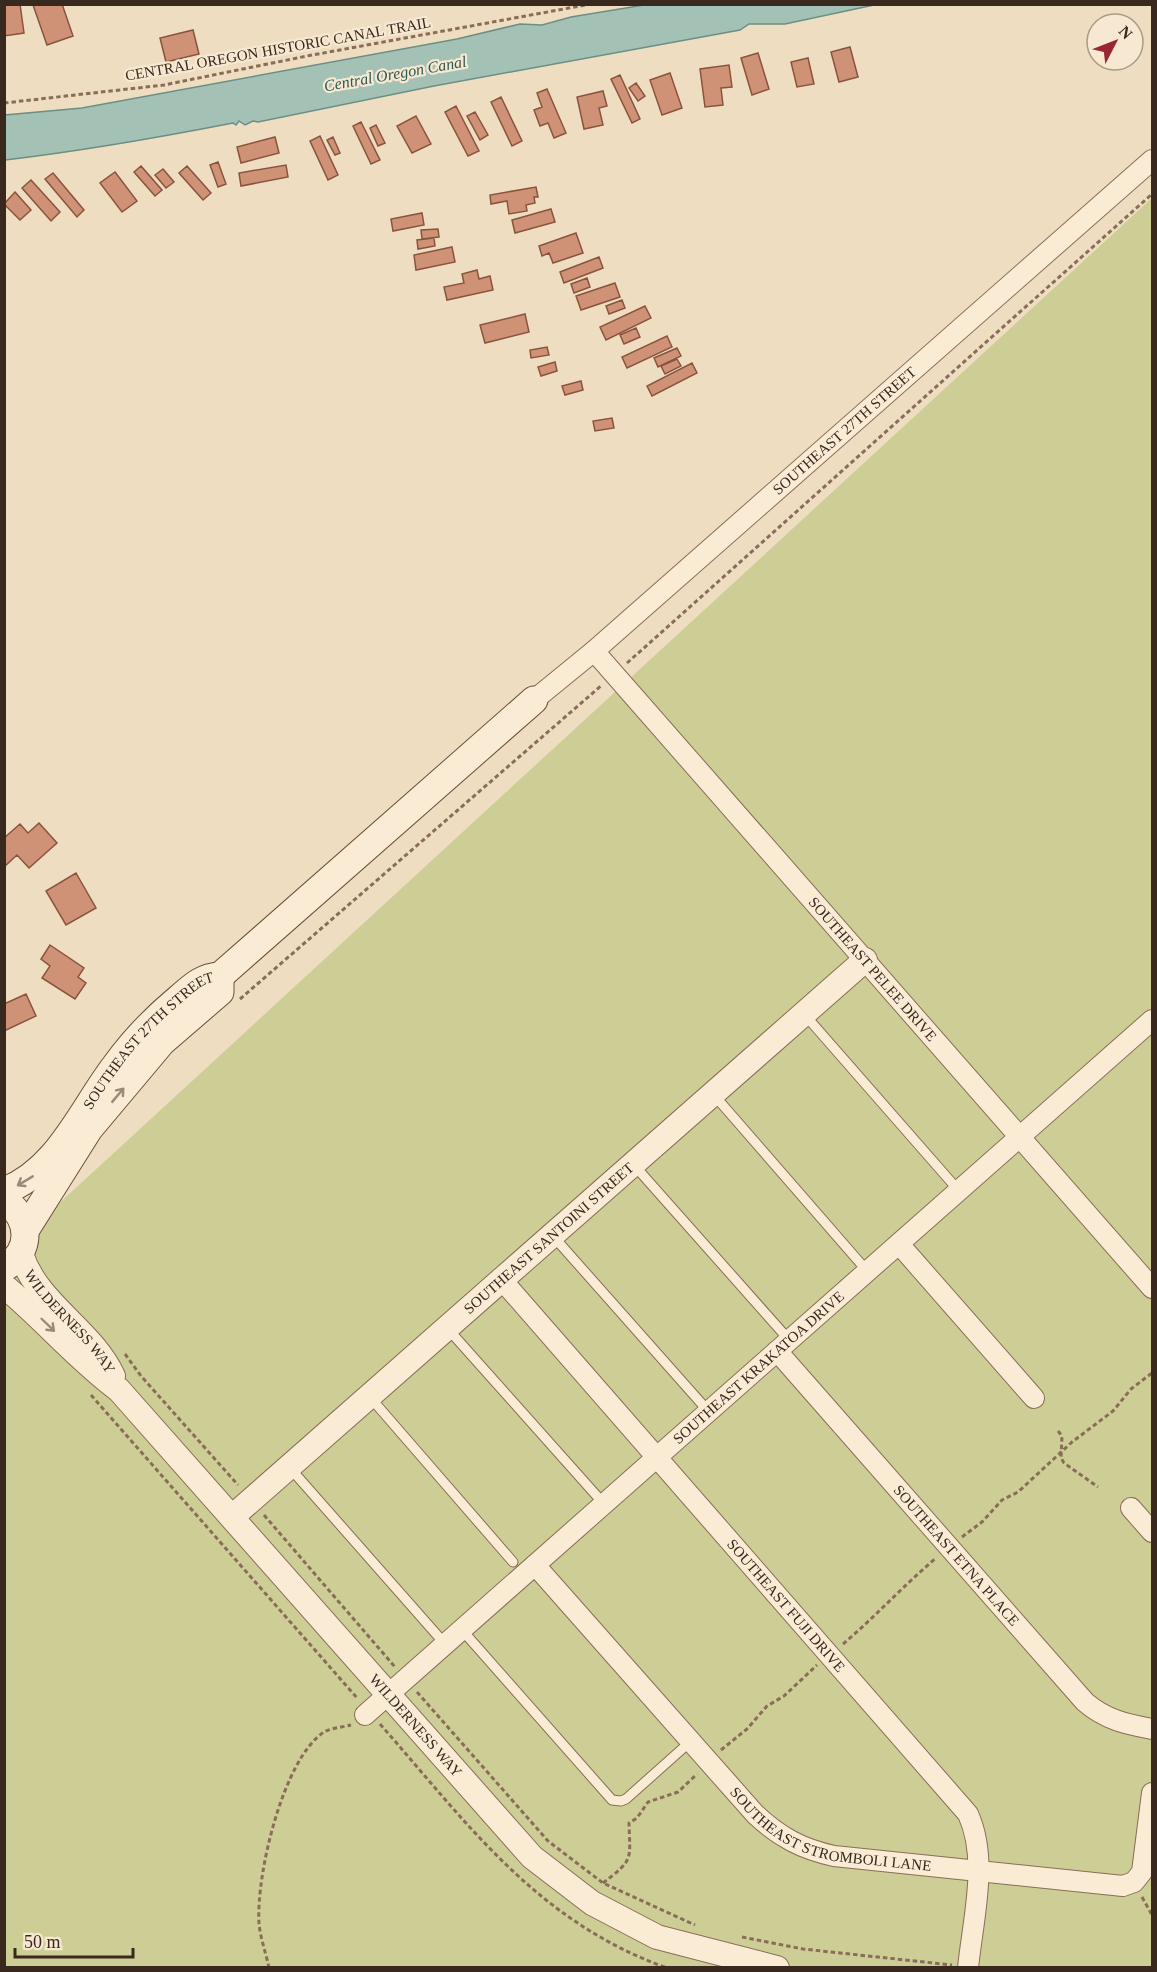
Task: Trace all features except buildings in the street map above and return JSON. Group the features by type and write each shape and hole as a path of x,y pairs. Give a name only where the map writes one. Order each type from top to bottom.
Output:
{"main road":[{"path":"220,975 534,700"},
{"name":"SOUTHEAST 27TH STREET","path":"4,1191 26,1182 44,1168 115,1065 157,1017 204,977 220,975 220,992 162,1042 89,1129 17,1250"},
{"path":"4,1200 22,1217 17,1250"}],"street":[{"name":"SOUTHEAST 27TH STREET","path":"534,700 594,651 1152,160"},
{"name":"SOUTHEAST PELEE DRIVE","path":"594,651 1152,1288"},
{"name":"SOUTHEAST SANTOINI STREET","path":"232,1517 865,960"},
{"name":"SOUTHEAST KRAKATOA DRIVE","path":"367,1713 1020,1137 1148,1032"},
{"path":"899,1244 1034,1398"},
{"name":"WILDERNESS WAY","path":"17,1250 28,1274 43,1294 76,1324 106,1361 119,1390"},
{"name":"SOUTHEAST FUJI DRIVE","path":"502,1280 968,1814 976,1832 978,1872 968,1967"},
{"name":"WILDERNESS WAY","path":"4,1286 54,1329 94,1371 119,1390 532,1857 592,1903 657,1937 777,1968"},
{"name":"SOUTHEAST ETNA PLACE","path":"783,1346 950,1547 1085,1702 1100,1715 1117,1723 1152,1729"},
{"path":"1131,1508 1152,1532"},
{"name":"SOUTHEAST STROMBOLI LANE","path":"535,1565 755,1814 773,1831 793,1844 834,1856 1110,1887 1134,1882 1142,1872 1152,1793"}],"lane":[{"path":"804,1014 959,1191"},
{"path":"713,1094 868,1272"},
{"path":"634,1164 783,1346"},
{"path":"552,1235 709,1412"},
{"path":"448,1328 604,1504"},
{"path":"369,1396 513,1562"},
{"path":"289,1467 445,1644"},
{"path":"462,1630 612,1800 621,1802 626,1799 691,1741"}],"path":[{"name":"CENTRAL OREGON HISTORIC CANAL TRAIL","path":"4,103 164,85 307,56 591,4"},
{"path":"234,1005 614,675 1152,194"},
{"path":"119,1347 141,1376 548,1841 603,1883 705,1930"},
{"path":"603,1883 622,1868 631,1854 628,1823 637,1818 645,1806 654,1798 678,1792 747,1729 768,1706 784,1696 864,1623 885,1608 901,1588 982,1522 1002,1500 1018,1492 1035,1473 1113,1411 1131,1389 1152,1373"},
{"path":"87,1391 367,1713 500,1860 544,1901 575,1923 645,1960 667,1968"},
{"path":"1058,1431 1062,1436 1064,1463 1098,1487"},
{"path":"269,1968 259,1923 265,1862 280,1799 307,1749 326,1731 356,1723 367,1713"},
{"path":"736,1936 803,1949 968,1967"}],"green space":[{"path":"1152,198 1152,1967 5,1968 5,1253"}],"water":[{"name":"Central Oregon Canal","path":"650,4 874,5 785,24 749,24 740,30 434,86 258,122 253,121 245,125 239,121 236,125 233,123 119,144 5,160 5,115 82,108 457,39 520,24 542,25 571,17"}]}
